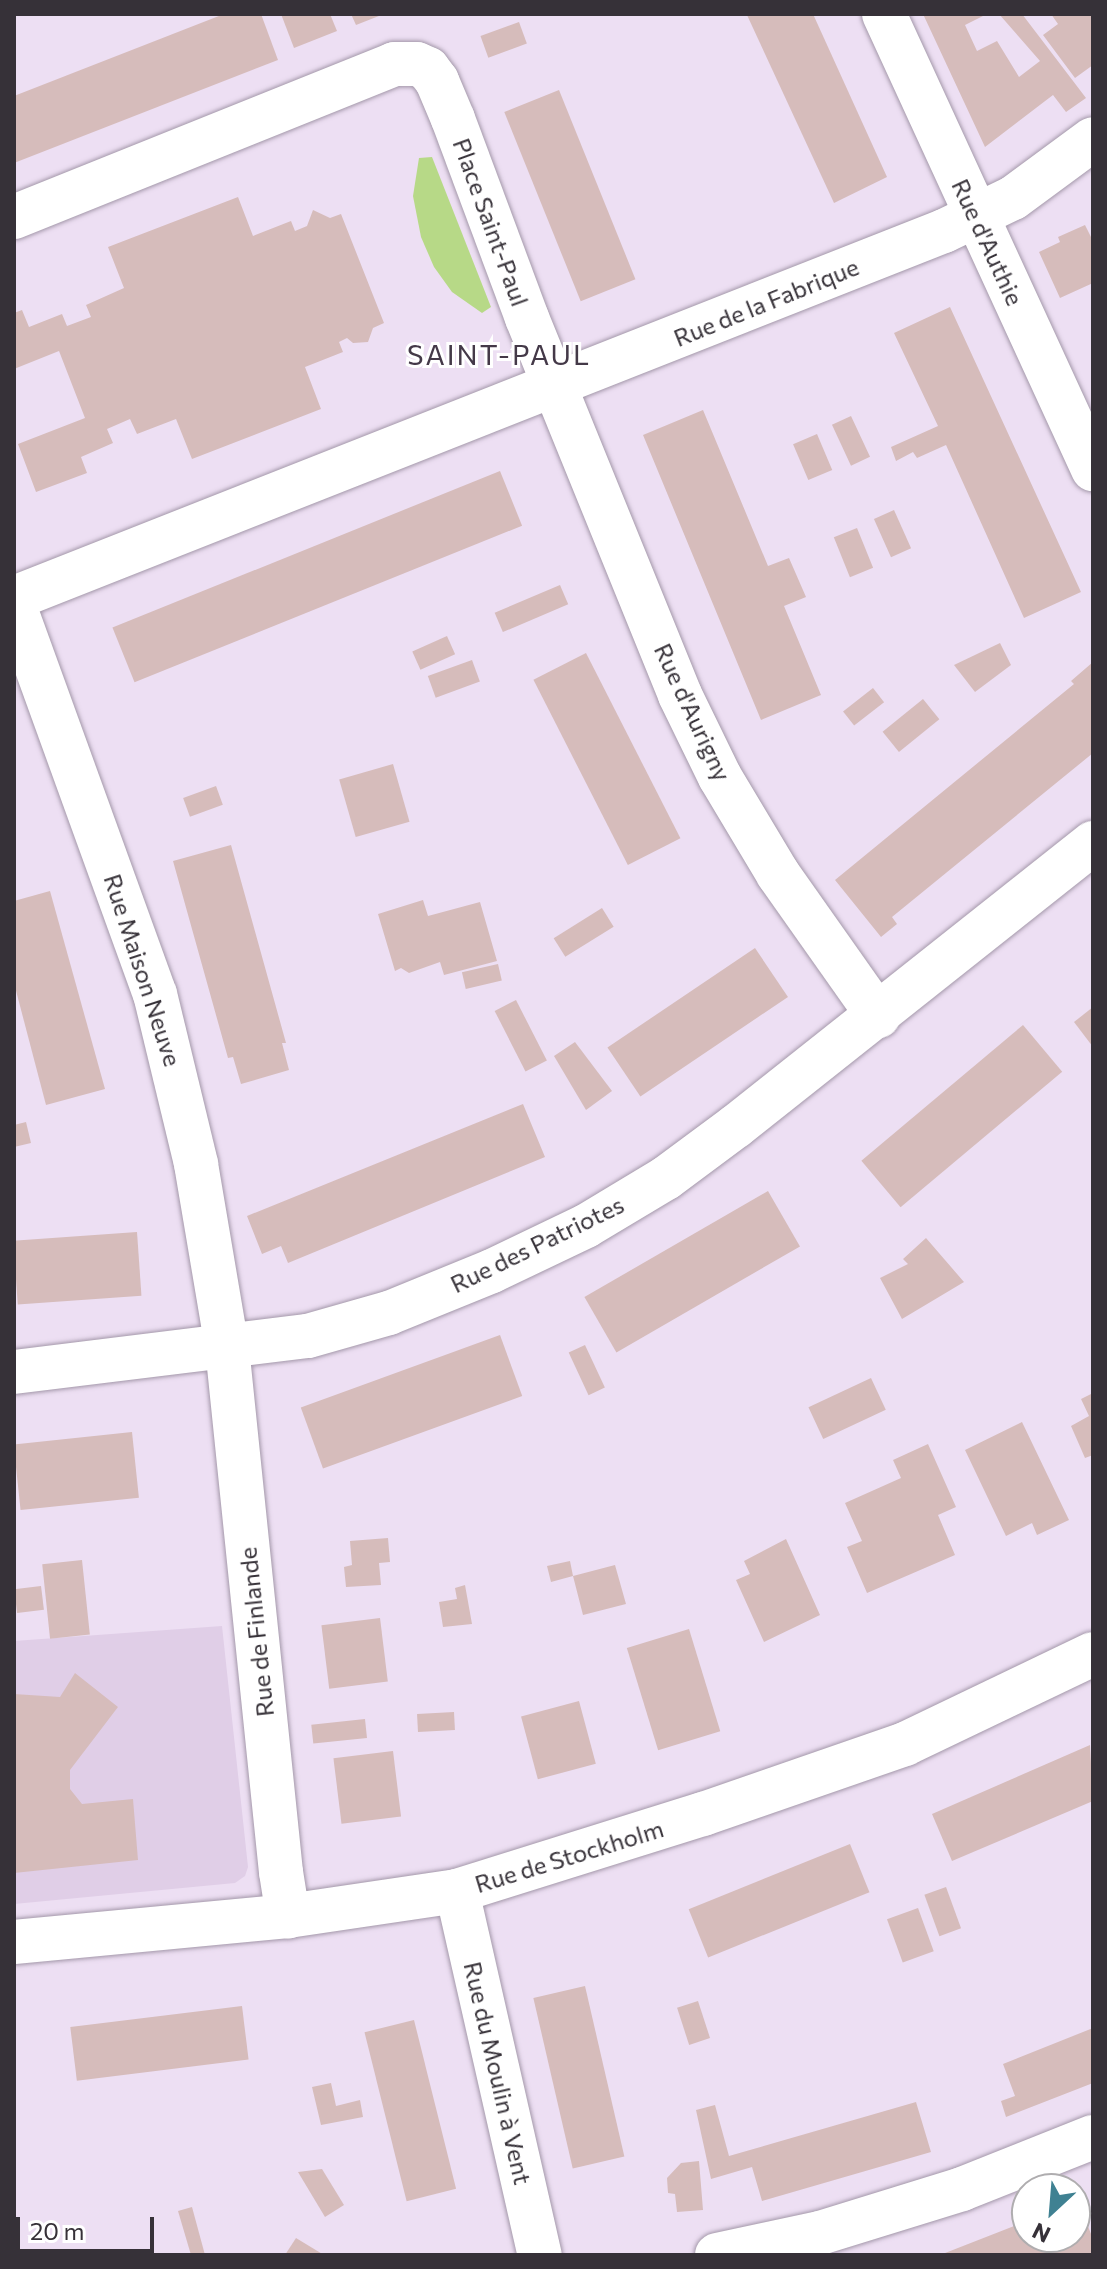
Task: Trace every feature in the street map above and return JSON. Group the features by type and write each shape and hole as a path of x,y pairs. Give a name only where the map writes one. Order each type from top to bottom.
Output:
{"street":[{"name":"Rue d'Authie","path":"884,14 1093,469"},
{"name":"Place Saint-Paul","path":"14,217 394,64 417,64 428,69 437,81 555,384"},
{"name":"Rue de la Fabrique","path":"555,384 977,216 1013,198 1093,139"},
{"path":"14,598 555,384"},
{"name":"Rue d'Aurigny","path":"555,384 680,695 720,777 778,874 878,1016"},
{"name":"Rue Maison Neuve","path":"14,605 155,994 196,1164 227,1347"},
{"name":"Rue des Patriotes","path":"14,1372 308,1336 389,1313 492,1271 586,1226 666,1178 878,1016 1093,843"},
{"name":"Rue de Finlande","path":"227,1347 288,1916"},
{"name":"Rue de Stockholm","path":"14,1942 288,1916 457,1891 703,1814 905,1744 1093,1654"},
{"name":"Rue du Moulin à Vent","path":"457,1891 540,2255"},
{"path":"717,2255 820,2233 962,2189 1093,2137"}],"shaded area":[{"path":"222,1626 248,1867 245,1876 235,1883 14,1904 14,1641"}],"green space":[{"path":"432,157 491,307 482,313 452,292 434,267 421,237 413,196 419,158"}],"building":[{"path":"224,14 261,14 278,60 14,163 14,96"},
{"path":"281,14 330,14 337,31 294,48"},
{"path":"351,14 384,14 356,25"},
{"path":"813,14 887,177 834,203 747,15"},
{"path":"923,14 987,14 965,25 977,51 997,41 1019,77 1040,61 999,14 1022,14 1086,98 1066,112 1053,95 985,147"},
{"path":"1051,14 1093,14 1093,65 1075,78 1043,35 1058,24"},
{"path":"519,22 527,44 488,58 480,36"},
{"path":"559,90 635,279 581,301 504,112"},
{"path":"238,197 253,236 291,221 295,231 307,226 313,210 330,218 341,214 384,323 373,328 368,342 353,343 347,338 339,342 343,352 305,367 321,409 192,459 176,419 137,434 130,419 107,429 113,443 81,457 87,473 36,492 18,444 85,418 59,351 14,369 14,313 22,310 29,327 62,314 67,326 91,317 86,305 124,288 108,247"},
{"path":"1085,225 1093,241 1093,283 1060,298 1039,252 1060,242 1058,237"},
{"path":"950,307 1081,592 1024,618 946,445 917,458 913,452 896,461 891,447 938,426 894,333"},
{"path":"703,410 768,566 789,558 806,597 784,606 821,695 761,720 643,435"},
{"path":"851,416 870,457 851,466 832,425"},
{"path":"817,434 832,470 808,480 793,444"},
{"path":"500,471 522,526 135,682 112,628"},
{"path":"894,510 911,548 891,557 874,519"},
{"path":"857,528 873,568 850,577 834,537"},
{"path":"560,585 568,604 503,632 495,613"},
{"path":"447,636 455,654 420,670 412,651"},
{"path":"1000,643 1011,665 975,692 954,665"},
{"path":"586,653 680,838 628,865 533,680"},
{"path":"472,660 480,682 436,698 428,676"},
{"path":"1093,662 1093,753 892,917 897,924 881,937 835,880 1074,684 1071,681"},
{"path":"873,688 884,702 854,726 843,711"},
{"path":"923,699 939,719 899,752 883,732"},
{"path":"393,764 410,822 356,837 339,779"},
{"path":"216,786 223,805 190,817 183,798"},
{"path":"231,845 286,1043 282,1043 289,1070 241,1084 233,1057 228,1058 173,861"},
{"path":"50,891 105,1089 46,1105 14,983 14,901"},
{"path":"423,900 428,916 480,902 497,961 444,975 440,962 409,973 401,968 395,971 378,914"},
{"path":"602,908 614,927 565,957 554,938"},
{"path":"755,948 788,997 640,1096 607,1048"},
{"path":"498,964 502,981 466,989 462,972"},
{"path":"516,1000 547,1061 525,1071 495,1011"},
{"path":"1093,1007 1093,1047 1074,1022"},
{"path":"1023,1025 1062,1072 901,1207 861,1161"},
{"path":"575,1042 612,1091 586,1110 554,1056"},
{"path":"523,1104 545,1157 288,1263 281,1246 262,1254 247,1216"},
{"path":"26,1122 31,1143 14,1147 14,1125"},
{"path":"768,1191 800,1246 616,1352 584,1297"},
{"path":"137,1232 141,1296 18,1304 14,1241"},
{"path":"926,1238 964,1282 902,1319 880,1278 908,1264 903,1259"},
{"path":"500,1335 522,1396 323,1469 301,1408"},
{"path":"585,1345 605,1388 589,1395 569,1353"},
{"path":"871,1378 886,1410 823,1439 808,1407"},
{"path":"1093,1393 1093,1455 1085,1458 1071,1426 1089,1416 1081,1399"},
{"path":"1022,1422 1069,1520 1037,1535 1032,1523 1006,1536 965,1450"},
{"path":"132,1432 139,1498 21,1510 14,1444"},
{"path":"928,1444 956,1507 938,1515 955,1555 867,1593 847,1547 862,1541 845,1503 901,1478 893,1460"},
{"path":"388,1538 390,1562 379,1563 381,1585 346,1587 344,1567 352,1565 350,1541"},
{"path":"786,1539 820,1615 764,1642 736,1580 750,1574 744,1561"},
{"path":"82,1560 90,1635 50,1639 42,1564"},
{"path":"570,1561 573,1576 551,1582 547,1566"},
{"path":"615,1565 626,1604 583,1615 573,1576"},
{"path":"465,1585 472,1624 443,1627 439,1602 457,1599 455,1588"},
{"path":"41,1586 44,1610 17,1613 14,1589"},
{"path":"380,1618 388,1682 329,1689 321,1625"},
{"path":"689,1629 720,1731 658,1750 627,1648"},
{"path":"75,1673 118,1707 70,1770 70,1789 82,1804 133,1799 138,1860 14,1873 14,1694 60,1697"},
{"path":"579,1701 596,1764 538,1779 521,1717"},
{"path":"454,1712 455,1730 418,1732 417,1714"},
{"path":"365,1719 367,1738 313,1744 311,1725"},
{"path":"1090,1745 1093,1801 952,1861 932,1814"},
{"path":"393,1751 401,1817 341,1824 333,1758"},
{"path":"850,1844 869,1892 708,1957 689,1909"},
{"path":"946,1887 961,1928 939,1936 924,1895"},
{"path":"918,1908 934,1951 903,1963 887,1919"},
{"path":"585,1986 624,2157 573,2168 533,1998"},
{"path":"698,2001 710,2038 689,2045 677,2008"},
{"path":"242,2006 249,2060 77,2081 70,2027"},
{"path":"414,2020 456,2189 407,2201 365,2032"},
{"path":"1093,2028 1093,2083 1006,2117 1001,2101 1015,2096 1003,2064"},
{"path":"331,2083 336,2106 360,2100 363,2117 321,2125 312,2087"},
{"path":"916,2102 931,2152 762,2201 752,2167 711,2179 696,2110 715,2105 729,2156"},
{"path":"699,2161 703,2210 677,2212 675,2194 668,2193 667,2178 681,2163"},
{"path":"322,2169 344,2205 325,2217 298,2172"},
{"path":"192,2207 205,2255 191,2255 178,2211"},
{"path":"1011,2227 1011,2253 1090,2253 1085,2255 940,2255"},
{"path":"296,2238 324,2255 285,2255"}],"district":[{"name":"SAINT-PAUL","path":"499,354"}]}
